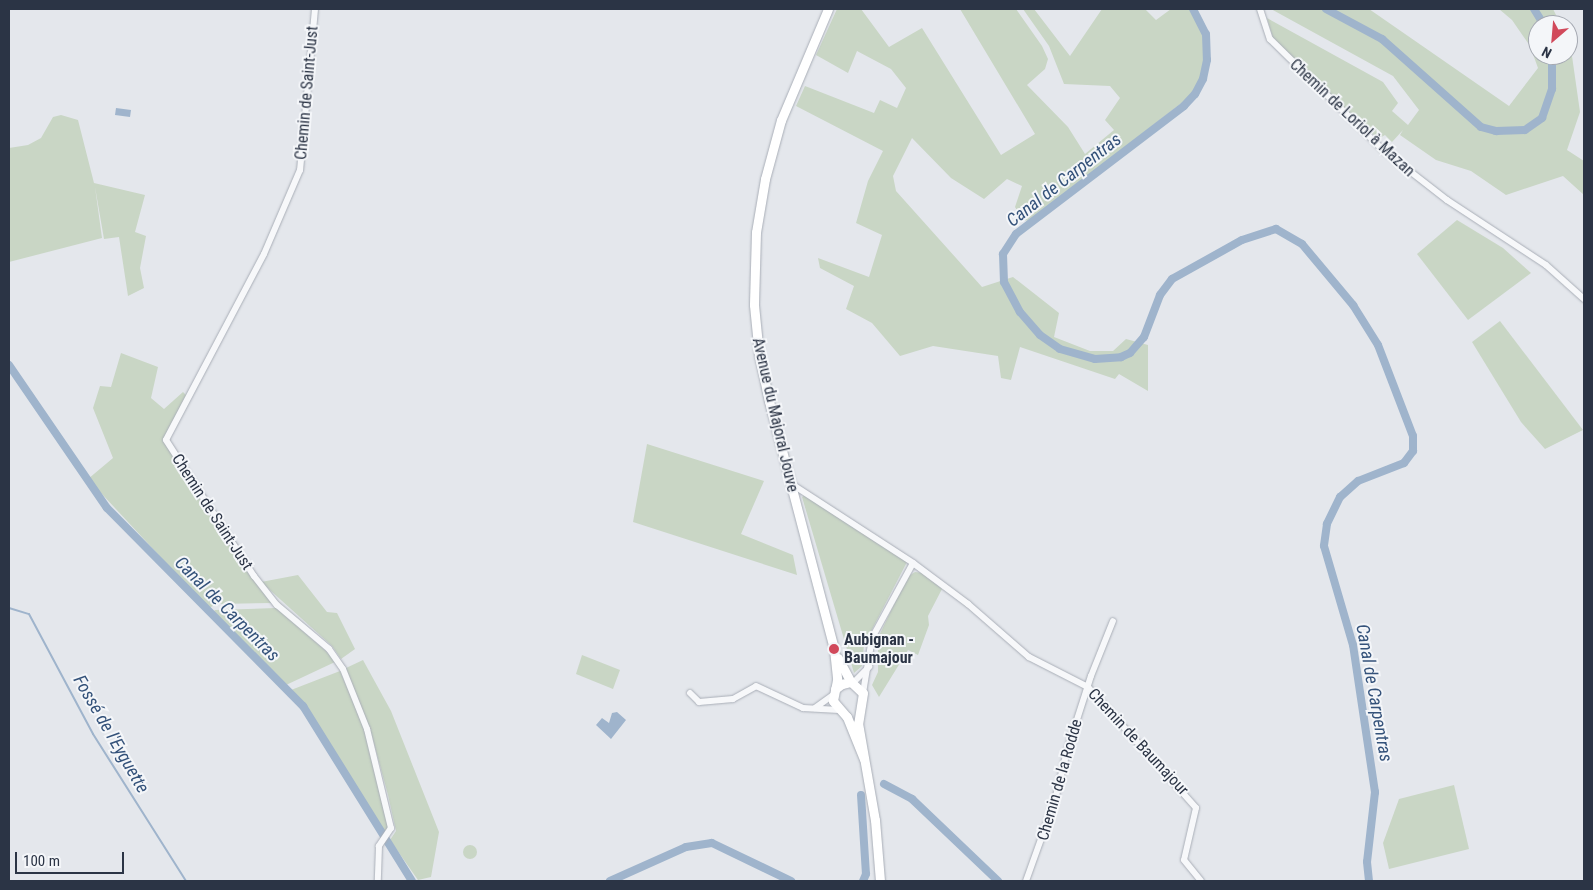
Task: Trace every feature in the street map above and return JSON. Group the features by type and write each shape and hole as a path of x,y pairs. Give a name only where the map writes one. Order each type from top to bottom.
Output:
{"main road":[{"name":"Avenue du Majoral Jouve","path":"828,9 781,120 765,179 756,232 754,305 759,355 790,483 834,649 852,683 863,693 859,708 864,759 875,820 880,881"},
{"name":"Avenue du Majoral Jouve","path":"834,649 834,692 864,759"},
{"path":"834,692 842,684 852,683"},
{"path":"841,711 859,708"}],"street":[{"name":"Chemin de Saint-Just","path":"315,9 300,170 264,254 166,440 254,576 277,605 328,649 343,669 367,730 391,828 388,835 382,840 378,881"},
{"name":"Chemin de Loriol à Mazan","path":"1260,9 1270,39 1384,151 1447,200 1546,265 1584,299"},
{"name":"Chemin de Baumajour","path":"790,483 913,563 968,604 1029,657 1088,687 1196,808 1184,860 1200,881"},
{"path":"863,693 869,666 872,638 913,563"},
{"name":"Chemin de la Rodde","path":"1026,881 1056,800 1067,751 1088,687 1113,621"},
{"path":"852,683 869,666"},
{"path":"690,693 699,702 724,700 762,687 797,706 841,711"},
{"path":"813,708 834,692"}],"green space":[{"path":"837,9 861,9 889,47 922,28 1001,155 1035,134 960,9 1016,9 1042,46 1048,59 1045,69 1027,85 1068,127 1085,154 1114,130 1105,120 1120,98 1110,86 1064,84 1049,46 1023,9 1034,9 1070,56 1102,9 1145,9 1156,20 1171,9 1191,9 1200,22 1204,35 1205,60 1201,78 1193,94 1030,221 1023,220 1015,207 1022,186 1007,179 984,199 951,178 912,138 893,176 896,191 982,287 1013,277 1059,313 1054,337 1090,351 1113,351 1126,339 1148,345 1148,391 1119,374 1115,379 1020,347 1011,380 1001,378 998,356 933,346 900,356 872,323 846,309 854,286 820,268 818,258 869,277 882,235 856,223 868,181 883,151 796,106 805,86 874,113 880,100 897,108 906,88 891,69 857,51 848,73 816,55"},
{"path":"1271,9 1369,9 1509,106 1538,68 1537,65 1573,65 1580,112 1567,150 1584,161 1584,195 1563,176 1506,195 1471,171 1436,160 1400,135 1403,130 1392,142 1385,135 1378,139 1275,45 1267,18 1383,82 1398,103 1392,111 1408,125 1419,110 1393,76"},
{"path":"1499,9 1553,9 1556,15 1528,15 1528,43 1512,20"},
{"path":"61,115 78,120 94,183 145,195 135,232 146,236 140,268 144,288 128,296 119,237 104,239 95,187 102,238 9,262 9,148 28,145 41,138 53,117"},
{"path":"1457,220 1503,248 1531,273 1468,320 1417,254"},
{"path":"1500,321 1583,430 1545,449 1521,422 1472,342"},
{"path":"121,353 158,367 151,398 164,409 183,392 186,395 163,441 252,578 273,603 218,604 208,608 88,479 113,458 93,408 100,386 111,387"},
{"path":"647,444 764,481 741,534 793,555 797,575 633,522"},
{"path":"805,495 907,562 864,645 862,666 854,673 802,497"},
{"path":"915,572 923,573 942,589 928,616 929,625 918,655 908,650 879,697 872,685 878,672 878,638 907,577"},
{"path":"298,575 327,612 337,613 355,649 341,659 332,646 261,582"},
{"path":"276,608 326,651 335,662 286,685 212,613 215,610"},
{"path":"582,655 620,670 613,689 576,674"},
{"path":"363,660 391,711 439,832 431,877 418,880 390,840 396,831 388,795 370,729 346,668"},
{"path":"340,671 364,727 389,829 385,834 307,708 291,690"},
{"path":"1454,785 1469,849 1389,869 1383,843 1399,799"},
{"path":"470,845 475,847 477,852 475,857 470,859 465,857 463,852 465,847"}],"water":[{"path":"116,108 131,110 130,117 115,115"},
{"path":"617,712 626,720 611,739 596,725 602,718 609,723 612,713"}],"waterway":[{"name":"Canal de Carpentras","path":"1193,9 1206,34 1207,60 1203,79 1195,94 1184,106 1016,234 1003,254 1004,282 1020,312 1040,335 1060,349 1095,359 1121,357 1130,353 1144,337 1160,295 1172,279 1242,240 1276,229 1302,244 1353,305 1378,345 1413,436 1413,451 1404,463 1358,481 1340,497 1327,524 1324,546 1353,645 1375,792 1367,862 1369,881"},
{"name":"Canal de Carpentras","path":"1326,9 1382,39 1481,127 1496,131 1525,130 1542,118 1552,89 1552,65"},
{"name":"Canal de Carpentras","path":"1534,9 1538,15"},
{"name":"Canal de Carpentras","path":"9,365 107,508 303,706 412,881"},
{"name":"Fossé de l'Eyguette","path":"9,608 29,614 93,734 186,881"},
{"name":"Canal de Carpentras","path":"884,784 912,799 998,881"},
{"name":"Canal de Carpentras","path":"861,795 866,874 863,881"},
{"name":"Canal de Carpentras","path":"610,881 686,847 712,843 791,881"}],"place":[{"name":"Aubignan - Baumajour","path":"834,649"}]}
